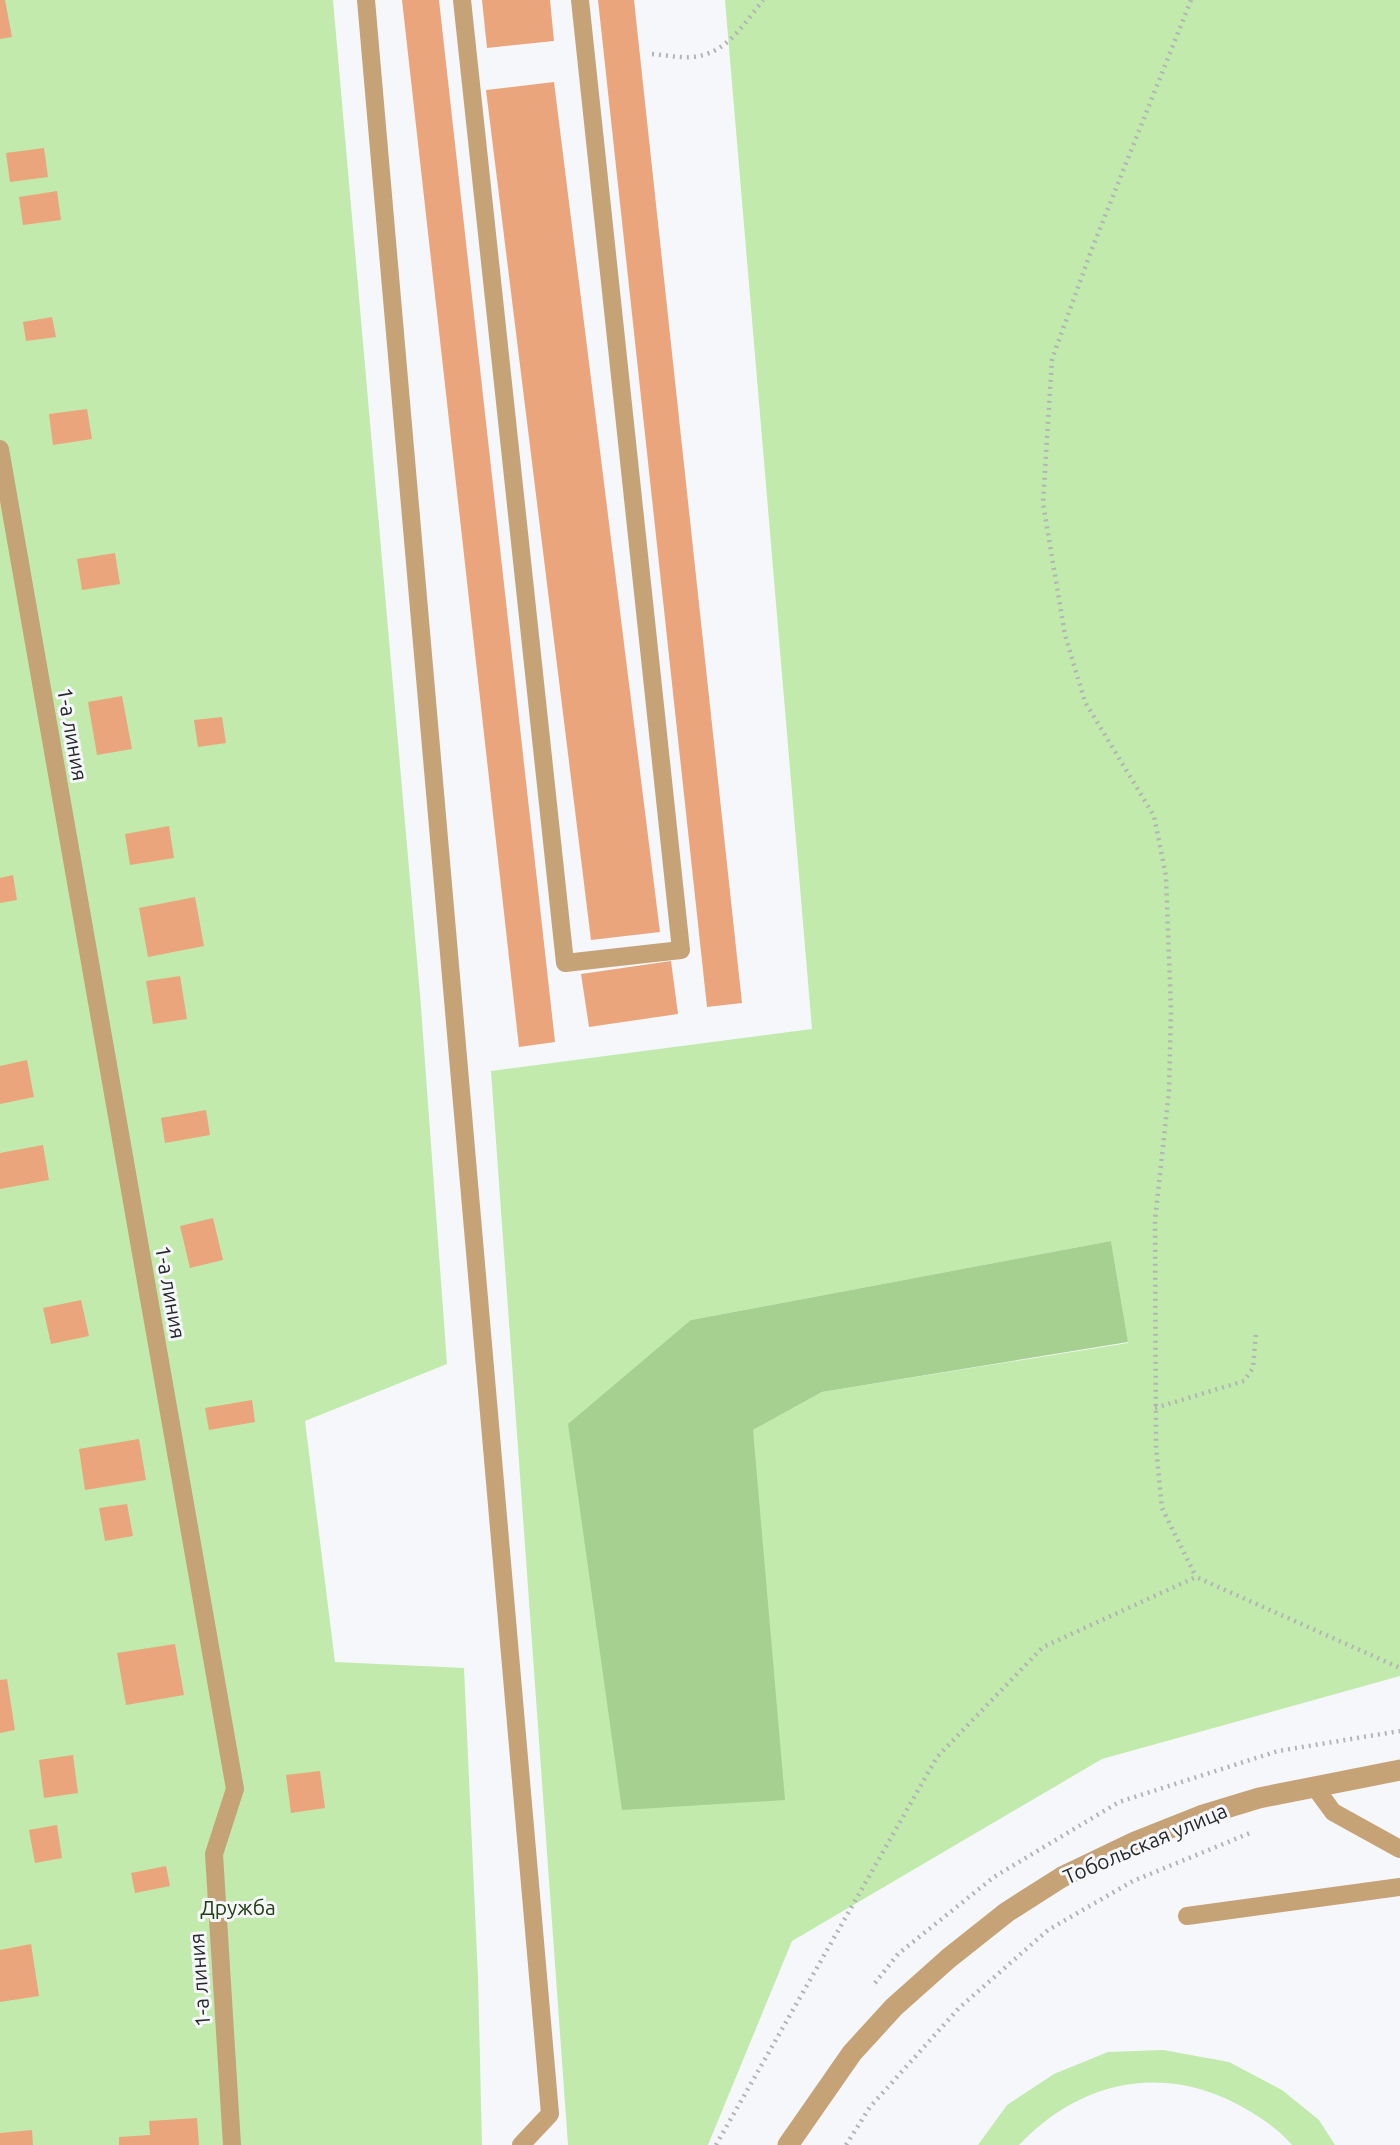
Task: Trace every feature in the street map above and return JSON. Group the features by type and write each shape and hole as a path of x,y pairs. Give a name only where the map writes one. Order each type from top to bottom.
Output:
{"street":[{"name":"Тобольская улица","path":"788,2145 852,2053 894,2007 949,1958 1007,1912 1062,1877 1135,1842 1203,1815 1259,1798 1400,1770"}],"lane":[{"path":"366,0 550,2114 521,2145"},
{"path":"462,0 565,963 681,950 580,0"},
{"name":"1-а линия","path":"0,449 234,1789 214,1854 232,2145"},
{"path":"1314,1786 1334,1812 1400,1849"},
{"path":"1187,1916 1400,1887"}],"path":[{"path":"652,54 692,57 714,51 731,40 763,0"},
{"path":"1191,0 1090,254 1052,359 1043,503 1065,635 1085,702 1154,816 1166,876 1171,1011 1168,1091 1155,1220 1155,1408 1162,1508 1196,1577 1400,1668"},
{"path":"1155,1408 1244,1381 1253,1368 1256,1333"},
{"path":"716,2145 937,1757 1043,1647 1196,1577"},
{"path":"846,2145 870,2107 959,2008 1048,1930 1133,1881 1261,1828"}],"green space":[{"name":"Дружба","path":"0,0 333,0 420,994 447,1364 305,1421 335,1662 464,1668 478,1978 482,2145 0,2145"},
{"path":"725,0 1400,0 1400,1676 1102,1759 792,1941 708,2145 568,2145 491,1071 812,1029","holes":["1111,1241 1128,1343 822,1392 753,1430 691,1320"]},
{"path":"1111,1241 1128,1342 822,1392 753,1430 785,1800 622,1810 568,1424 691,1320"},
{"path":"1163,2050 1229,2062 1282,2090 1319,2120 1335,2145 1292,2145 1262,2119 1221,2096 1190,2087 1159,2083 1129,2084 1099,2091 1071,2104 1044,2122 1019,2145 978,2145 1007,2105 1054,2074 1108,2052"}],"building":[{"path":"0,0 5,0 12,37 0,39"},
{"path":"402,0 439,0 555,1042 519,1047"},
{"path":"482,0 550,0 554,41 487,48"},
{"path":"598,0 634,0 742,1003 707,1007"},
{"path":"554,82 660,932 591,940 486,90"},
{"path":"44,148 48,177 10,182 6,153"},
{"path":"57,191 61,220 23,225 19,197"},
{"path":"52,317 56,337 26,341 23,322"},
{"path":"87,409 92,439 53,445 49,414"},
{"path":"115,553 120,584 82,590 77,559"},
{"path":"122,696 132,749 97,755 88,702"},
{"path":"222,717 226,743 198,747 194,720"},
{"path":"169,826 174,858 130,865 125,834"},
{"path":"13,875 17,900 0,903 0,878"},
{"path":"195,897 204,946 148,957 139,908"},
{"path":"671,961 678,1014 589,1027 581,974"},
{"path":"180,976 187,1019 153,1024 146,981"},
{"path":"27,1060 34,1097 0,1104 0,1066"},
{"path":"206,1110 210,1135 165,1143 161,1118"},
{"path":"43,1145 49,1180 0,1189 0,1153"},
{"path":"213,1218 223,1260 190,1268 180,1226"},
{"path":"81,1300 89,1336 51,1344 43,1308"},
{"path":"252,1400 255,1422 209,1430 205,1408"},
{"path":"139,1439 146,1480 85,1490 79,1449"},
{"path":"127,1504 133,1536 105,1541 99,1508"},
{"path":"175,1644 184,1695 126,1705 117,1653"},
{"path":"7,1679 15,1730 0,1733 0,1680"},
{"path":"73,1755 78,1793 44,1798 39,1760"},
{"path":"320,1771 325,1808 291,1813 286,1775"},
{"path":"57,1825 62,1858 35,1863 29,1830"},
{"path":"166,1866 170,1886 135,1893 131,1873"},
{"path":"31,1944 39,1996 0,2002 0,1950"},
{"path":"197,2118 199,2145 119,2145 119,2137 150,2135 149,2121"},
{"path":"32,2130 33,2145 0,2145 0,2133"}]}
